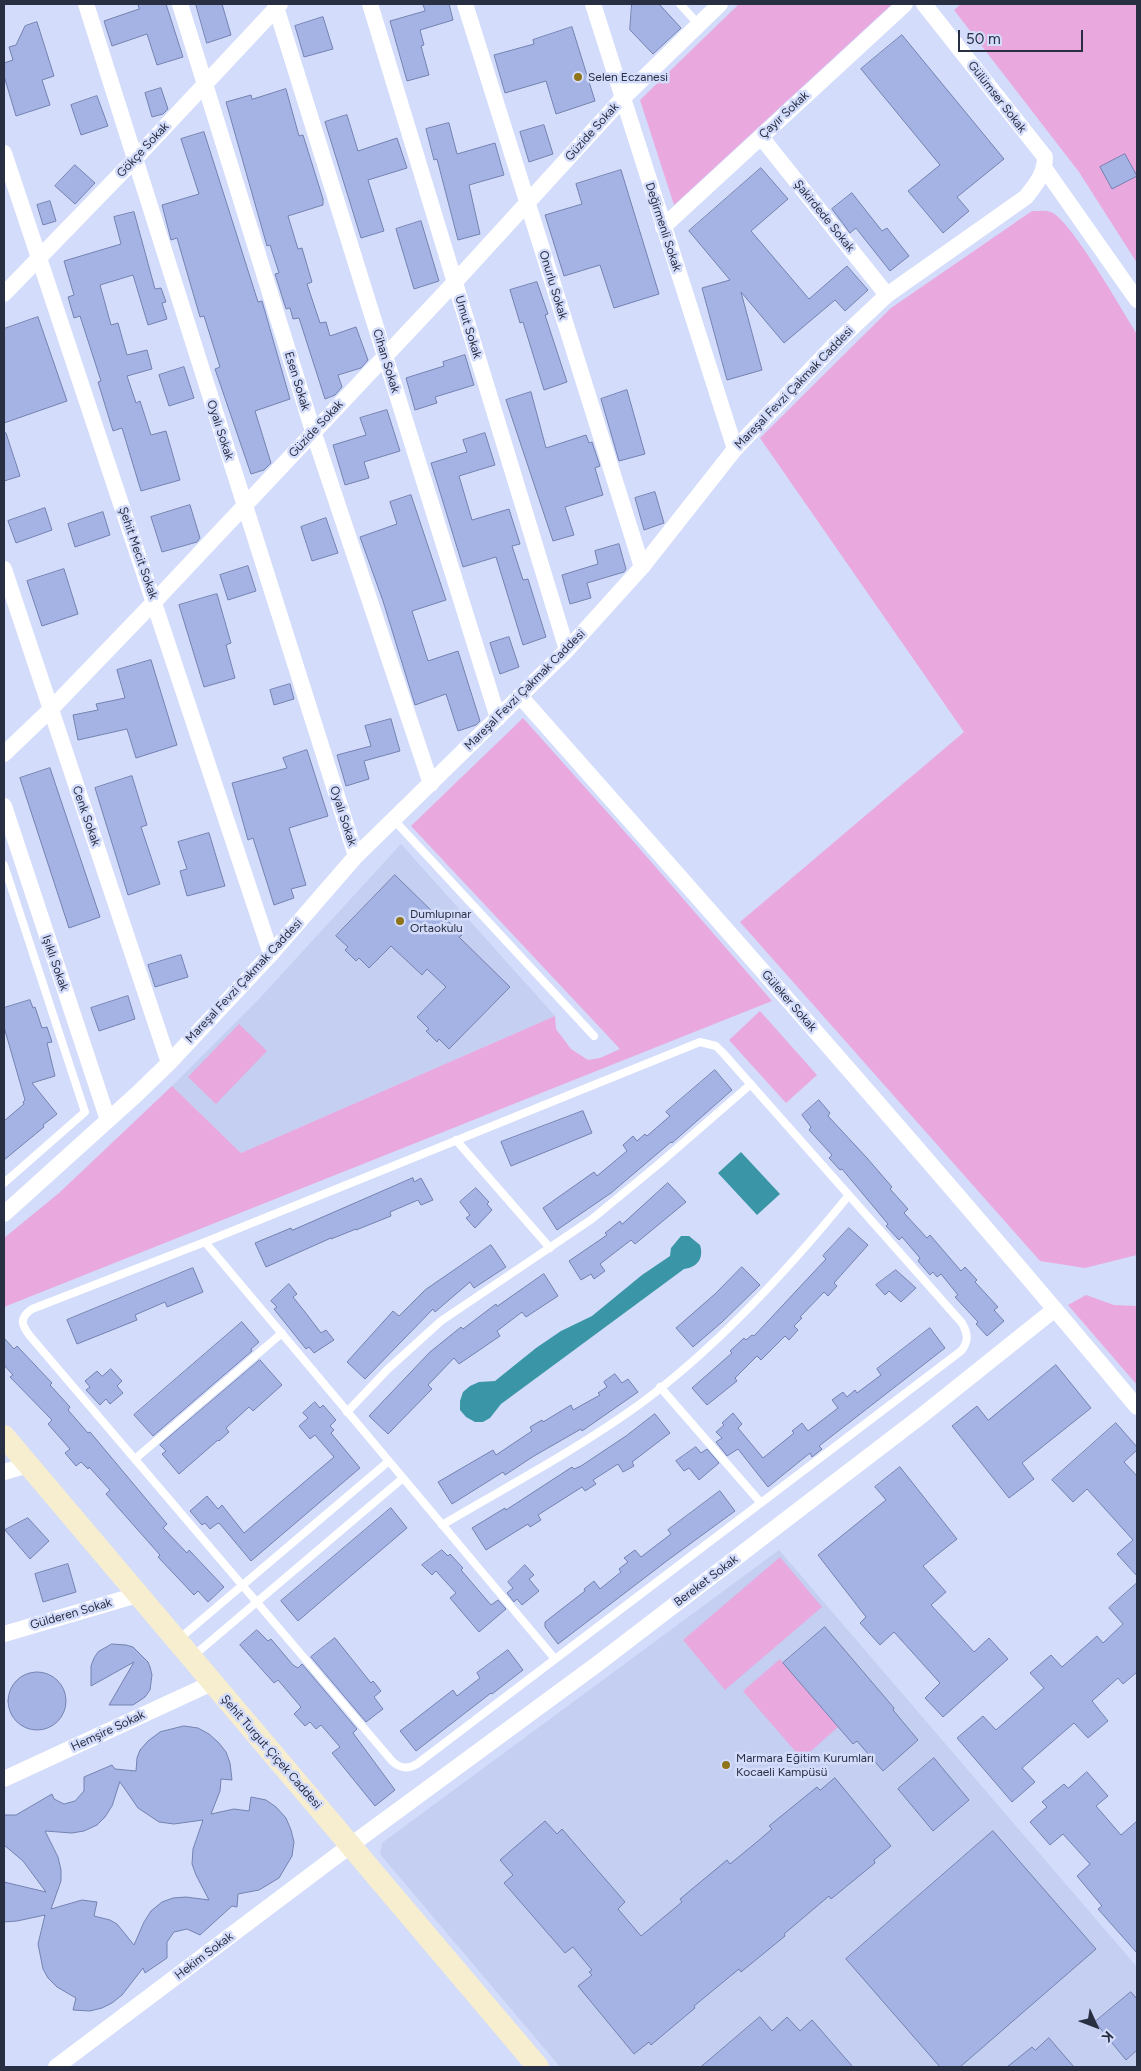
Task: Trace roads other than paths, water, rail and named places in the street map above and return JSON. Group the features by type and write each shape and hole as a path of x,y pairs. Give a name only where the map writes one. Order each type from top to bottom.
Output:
{"street":[{"name":"Oyalı Sokak","path":"86,4 356,856"},
{"name":"Esen Sokak","path":"180,4 313,432 431,784"},
{"name":"Umut Sokak","path":"370,4 567,650"},
{"name":"Onurlu Sokak","path":"465,4 642,567"},
{"name":"Değirmenli Sokak","path":"594,4 663,227 736,449"},
{"name":"Güzide Sokak","path":"4,754 50,710 154,602 454,283 623,98 720,4"},
{"name":"Çayır Sokak","path":"663,227 905,4"},
{"name":"Gülümser Sokak","path":"924,4 1045,156 1045,168 1137,300"},
{"name":"Gökçe Sokak","path":"4,294 134,160 277,5"},
{"name":"Cihan Sokak","path":"277,5 384,357 498,718"},
{"name":"Şakirdede Sokak","path":"761,137 887,295"},
{"name":"Şehit Mecit Sokak","path":"4,153 271,954"},
{"name":"Mareşal Fevzi Çakmak Caddesi","path":"4,1214 169,1063 271,954 356,856 567,650 642,567 736,449 803,376 887,295 1026,197 1045,168"},
{"name":"Cenk Sokak","path":"4,569 169,1063"},
{"name":"Güleker Sokak","path":"520,696 782,993 1055,1309 1137,1408"},
{"name":"Işıklı Sokak","path":"4,806 108,1120"},
{"name":"Bereket Sokak","path":"351,1845 604,1659 912,1423 1055,1309"},
{"name":"Şehit Turgut Çiçek Caddesi","path":"4,1436 538,2067"},
{"path":"4,1472 28,1465"},
{"name":"Gülderen Sokak","path":"4,1634 137,1595"},
{"name":"Hemşire Sokak","path":"4,1779 212,1684"},
{"name":"Hekim Sokak","path":"56,2067 351,1845"}],"lane":[{"path":"680,4 699,25"},
{"path":"394,820 594,1036"},
{"path":"4,865 85,1112 4,1183"},
{"path":"700,1042 716,1046 751,1084 962,1323 968,1339 966,1345 961,1351 417,1764 403,1768 397,1766 23,1328 22,1320 25,1314 32,1309 205,1242 700,1042"},
{"path":"347,1412 388,1369 441,1322 550,1248 622,1195 751,1084"},
{"path":"456,1140 550,1248"},
{"path":"442,1525 584,1441 641,1403 710,1344 760,1295 805,1249 849,1196"},
{"path":"205,1242 555,1659"},
{"path":"135,1459 282,1333"},
{"path":"660,1387 761,1503"},
{"path":"176,1641 389,1461"},
{"path":"191,1658 403,1478"}],"place":[{"name":"Selen Eczanesi","path":"578,77"},
{"name":"Dumlupınar Ortaokulu","path":"400,921"},
{"name":"Marmara Eğitim Kurumları Kocaeli Kampüsü","path":"726,1765"}]}
